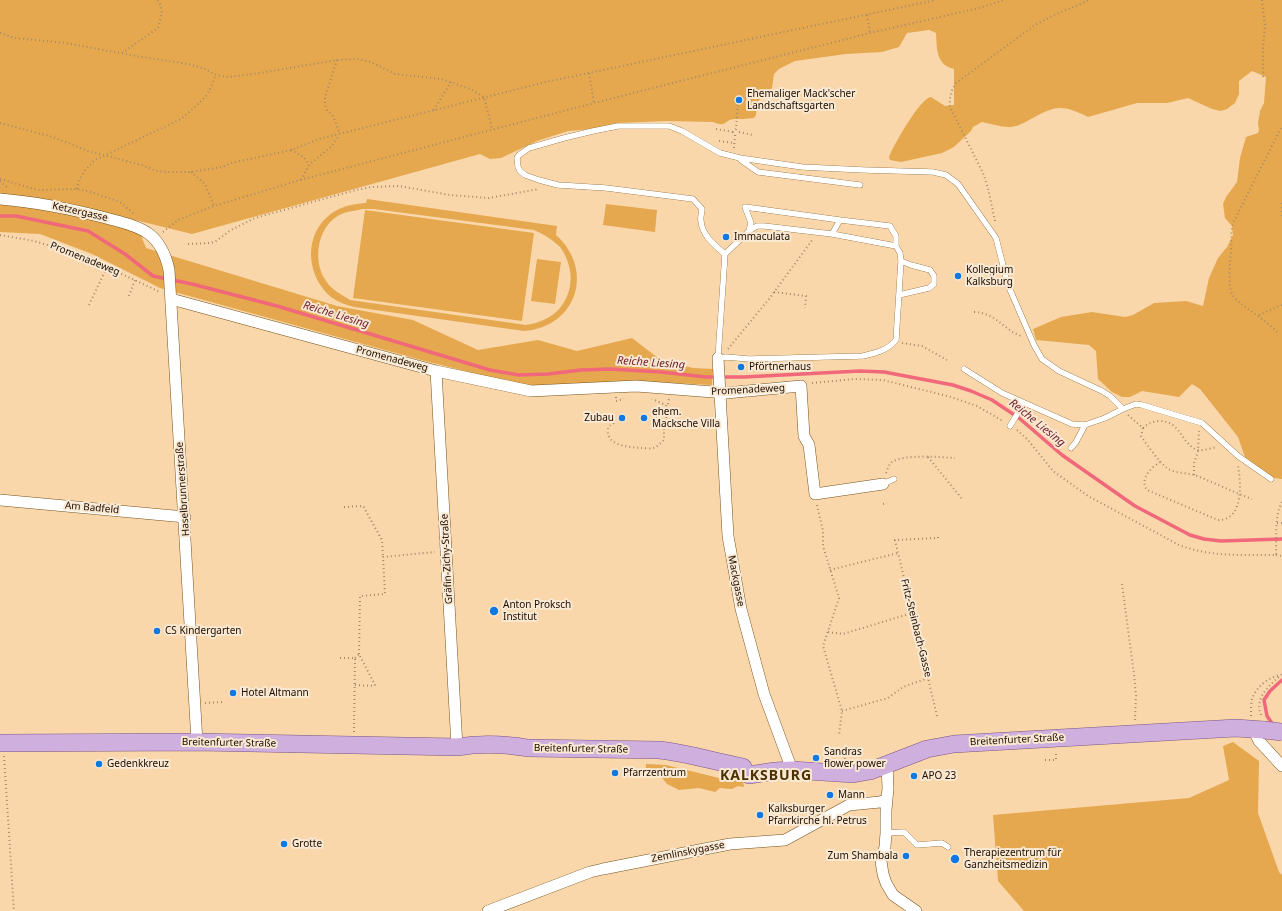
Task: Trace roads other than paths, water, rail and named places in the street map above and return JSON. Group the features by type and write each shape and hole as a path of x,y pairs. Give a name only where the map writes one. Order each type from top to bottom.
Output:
{"main road":[{"name":"Breitenfurter Straße","path":"2,743 197,742 457,747 469,745 499,745 528,748 634,750 709,770 792,770 853,774 870,771 887,763 927,749 954,744 1236,728 1282,732"}],"street":[{"name":"Ketzergasse","path":"0,199 66,208 125,223 144,230 155,239"},
{"name":"Haselbrunnerstraße","path":"155,239 165,255 169,270 185,517 197,742"},
{"name":"Promenadeweg","path":"171,299 436,371 531,391 636,386 719,389 801,386 804,436 809,445 814,494 883,484"},
{"name":"Mackgasse","path":"721,361 719,389 728,536 741,609 764,694 792,770"},
{"name":"Gräfin-Zichy-Straße","path":"436,371 457,747"},
{"name":"Am Badfeld","path":"0,500 185,517"},
{"path":"1258,730 1259,741 1282,766"},
{"path":"887,763 888,788 886,833 885,847 881,861 883,874 893,895 916,911"},
{"name":"Zemlinskygasse","path":"488,911 590,872 710,848 785,840 849,805 880,802 887,799"}],"lane":[{"path":"725,254 705,235 700,221 702,209 693,199 606,188 558,185 525,175 520,171 517,162 519,155 529,148 564,138 618,126 669,126 687,133 720,153 740,158 802,167 942,173 958,184 996,238 1008,285 1038,353 1049,365 1070,377 1102,391 1123,408"},
{"path":"740,158 758,172 860,185"},
{"path":"749,231 751,223 745,207 890,226 896,236 896,246 900,253 901,261 900,296 896,340 892,345 885,349 863,356 721,361 725,254 749,231 757,226 764,226 832,234 896,246"},
{"path":"832,234 840,220"},
{"path":"900,296 929,288 934,284 934,276 930,270 911,266 901,261"},
{"path":"964,369 1002,393 1068,422 1085,425 1105,418 1123,408 1136,404 1202,423 1238,456 1271,479"},
{"path":"1010,426 1024,403"},
{"path":"1071,448 1085,425"},
{"path":"883,484 894,479"},
{"path":"886,833 904,832 917,846 942,843 948,847"}],"waterway":[{"name":"Reiche Liesing","path":"0,216 16,216 88,231 125,254 153,276 192,284 277,306 490,370 519,375 610,369 661,372 706,377 744,377 860,371 884,372 953,385 992,400 1019,418 1062,455 1135,506 1190,535 1204,539 1221,541 1282,539"},
{"path":"1274,726 1267,716 1264,700 1270,691 1282,680"}],"place":[{"name":"Ehemaliger Mack'scher Landschaftsgarten","path":"739,100"},
{"name":"Immaculata","path":"726,237"},
{"name":"Kollegium Kalksburg","path":"958,276"},
{"name":"Pförtnerhaus","path":"741,367"},
{"name":"Zubau","path":"622,418"},
{"name":"ehem. Macksche Villa","path":"644,418"},
{"name":"Anton Proksch Institut","path":"494,611"},
{"name":"CS Kindergarten","path":"157,631"},
{"name":"Hotel Altmann","path":"233,693"},
{"name":"Sandras flower power","path":"816,758"},
{"name":"Gedenkkreuz","path":"99,764"},
{"name":"Pfarrzentrum","path":"615,773"},
{"name":"APO 23","path":"914,776"},
{"name":"Mann","path":"830,795"},
{"name":"Kalksburger Pfarrkirche hl. Petrus","path":"760,815"},
{"name":"Grotte","path":"284,844"},
{"name":"Zum Shambala","path":"906,856"},
{"name":"Therapiezentrum für Ganzheitsmedizin","path":"955,859"}],"district":[{"name":"KALKSBURG","path":"766,776"}]}
